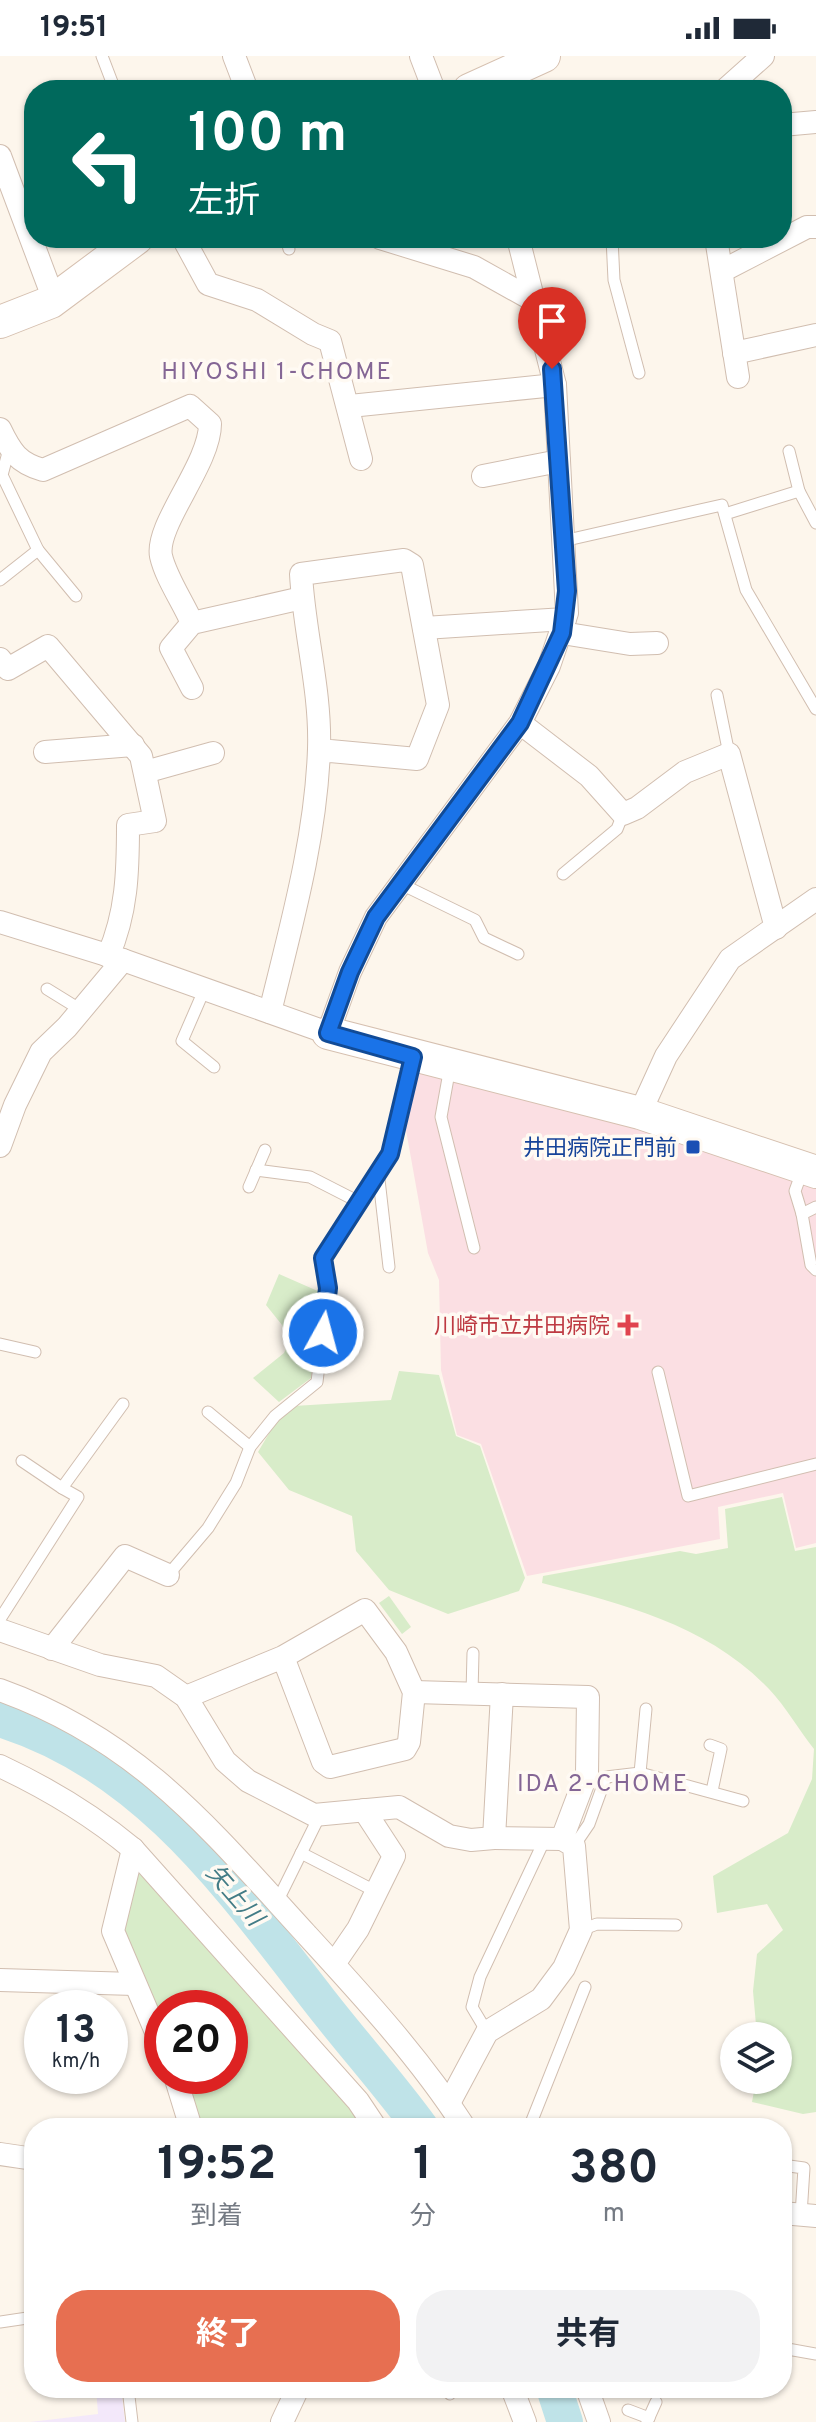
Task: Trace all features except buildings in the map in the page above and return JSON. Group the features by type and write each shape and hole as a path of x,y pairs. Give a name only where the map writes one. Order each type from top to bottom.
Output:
{"street":[{"path":"234,56 243,80"},
{"path":"421,56 430,80"},
{"path":"495,80 544,56"},
{"path":"736,80 763,56"},
{"path":"792,124 816,122"},
{"path":"0,156 5,184 24,229"},
{"path":"792,235 807,227 816,227"},
{"path":"32,248 54,300"},
{"path":"0,322 54,300 122,248"},
{"path":"188,248 208,284 257,300 330,341 350,406 361,459"},
{"path":"412,248 474,267 533,300"},
{"path":"328,1033 370,931 520,723 564,626 555,385 520,248"},
{"path":"718,248 738,377"},
{"path":"722,271 766,248"},
{"path":"734,353 816,335"},
{"path":"350,406 555,385"},
{"path":"5,439 22,464 43,470 190,406 210,424 210,436 201,459 161,541 162,557 192,623"},
{"path":"483,476 559,461"},
{"path":"270,1012 302,878 319,750 317,695 301,574 404,560 412,565 438,705 417,759 319,750"},
{"path":"192,688 171,648 192,623 302,598"},
{"path":"424,628 564,626 630,644 657,643"},
{"path":"0,659 8,669 48,646 141,756 155,821 128,825 127,891 116,958 81,1010 41,1052 7,1099 0,1146"},
{"path":"520,723 589,776 623,814 637,808 685,772 729,754 776,928"},
{"path":"45,752 133,745"},
{"path":"145,772 213,753"},
{"path":"640,1113 666,1056 730,959 812,907"},
{"path":"0,922 205,988 328,1033 640,1113 810,1170"},
{"path":"52,1649 125,1556 168,1575"},
{"path":"186,1697 283,1657 365,1610 396,1652 414,1692 409,1742 405,1749 330,1767 323,1762 283,1657"},
{"path":"0,1630 100,1665 156,1676 186,1697 225,1761 248,1781 314,1815 399,1807 449,1836 471,1840 561,1841"},
{"path":"0,1690 41,1705 89,1729 175,1792 334,1964 459,2118"},
{"path":"414,1692 588,1697 587,1773 561,1841 581,1930 564,1968 541,1999 487,2032 449,2103"},
{"path":"494,1838 502,1694"},
{"path":"0,1766 57,1793 94,1816 133,1849 358,2101 369,2118"},
{"path":"334,1964 377,1892 394,1856 364,1810"},
{"path":"133,1849 113,1931 144,2006"},
{"path":"0,1980 134,1984"},
{"path":"181,2094 188,2118"},
{"path":"0,2154 24,2158"},
{"path":"282,2422 293,2398"},
{"path":"516,2398 525,2422"},
{"path":"591,2398 599,2422"}],"lane":[{"path":"102,56 111,80"},
{"path":"612,248 614,280 639,373"},
{"path":"5,439 2,475 38,550 76,596"},
{"path":"789,451 799,491 814,516"},
{"path":"725,514 799,491"},
{"path":"563,541 722,505 746,590 816,709"},
{"path":"0,580 38,550"},
{"path":"717,695 729,754"},
{"path":"563,874 617,829 623,814"},
{"path":"401,884 475,920 484,938 518,954"},
{"path":"205,988 182,1041 214,1067"},
{"path":"47,989 81,1010"},
{"path":"168,1575 208,1528 236,1483 250,1447 275,1416 317,1382 328,1288 323,1258 390,1154 413,1057"},
{"path":"450,1066 441,1117 474,1248"},
{"path":"249,1187 265,1150"},
{"path":"256,1170 310,1177 357,1201"},
{"path":"810,1170 795,1191 811,1265 816,1270"},
{"path":"378,1171 389,1267"},
{"path":"802,1214 816,1207"},
{"path":"0,1344 35,1352"},
{"path":"658,1372 688,1496 816,1464"},
{"path":"62,1488 123,1404"},
{"path":"208,1412 250,1447"},
{"path":"0,1619 78,1497 22,1461"},
{"path":"472,1693 473,1653"},
{"path":"640,1773 646,1709"},
{"path":"710,1745 721,1749 712,1791"},
{"path":"487,2032 472,2007 480,1977 561,1841 589,1824 606,1777 640,1773 743,1801"},
{"path":"277,1902 316,1823 314,1815"},
{"path":"301,1853 377,1892"},
{"path":"581,1930 597,1924 676,1925"},
{"path":"533,2118 585,1987"},
{"path":"792,2166 804,2168 800,2215"},
{"path":"0,2322 24,2318"},
{"path":"792,2350 816,2354"},
{"path":"129,2398 132,2422"},
{"path":"628,2410 648,2420 656,2402"}],"shaded area":[{"name":"川崎市立井田病院","path":"421,1071 565,1105 816,1183 816,1543 796,1548 783,1493 718,1507 720,1539 527,1576 481,1444 457,1435 441,1370 439,1280 428,1253 404,1119 405,1104"},
{"path":"97,2398 122,2398 125,2422 30,2422 98,2414"}],"green space":[{"path":"279,1274 320,1292 311,1378 279,1402 253,1378 284,1353 288,1344 282,1325 266,1305"},
{"path":"399,1371 439,1375 456,1436 480,1446 525,1578 519,1591 448,1614 389,1590 356,1551 352,1516 289,1490 258,1452 278,1418 294,1406 391,1400"},
{"path":"782,1497 795,1551 816,1547 816,2112 803,2114 752,2102 753,2094 792,2094 792,2022 756,2022 753,1991 757,1954 783,1930 767,1904 717,1913 713,1876 788,1833 812,1779 814,1749 769,1689 719,1649 664,1620 542,1583 543,1576 680,1551 696,1554 728,1548 725,1509"},
{"path":"389,1596 411,1627 402,1634 379,1603"},
{"path":"141,1872 247,1990 146,1990 121,1932 132,1877"},
{"path":"248,1992 358,2118 195,2118 188,2094 248,2094"}],"waterway":[{"name":"矢上川","path":"0,1719 52,1739 98,1766 141,1797 180,1833 251,1913 413,2118"},
{"name":"矢上川","path":"557,2398 565,2422"}],"place":[{"name":"井田病院正門前","path":"693,1147"},
{"name":"川崎市立井田病院","path":"628,1325"}],"district":[{"name":"HIYOSHI 1-CHOME","path":"277,371"},
{"name":"IDA 2-CHOME","path":"603,1783"}],"route":[{"path":"323,1333 328,1288 323,1258 390,1154 413,1057 328,1033 350,972 376,917 520,723 549,666 567,613 552,369"}]}
